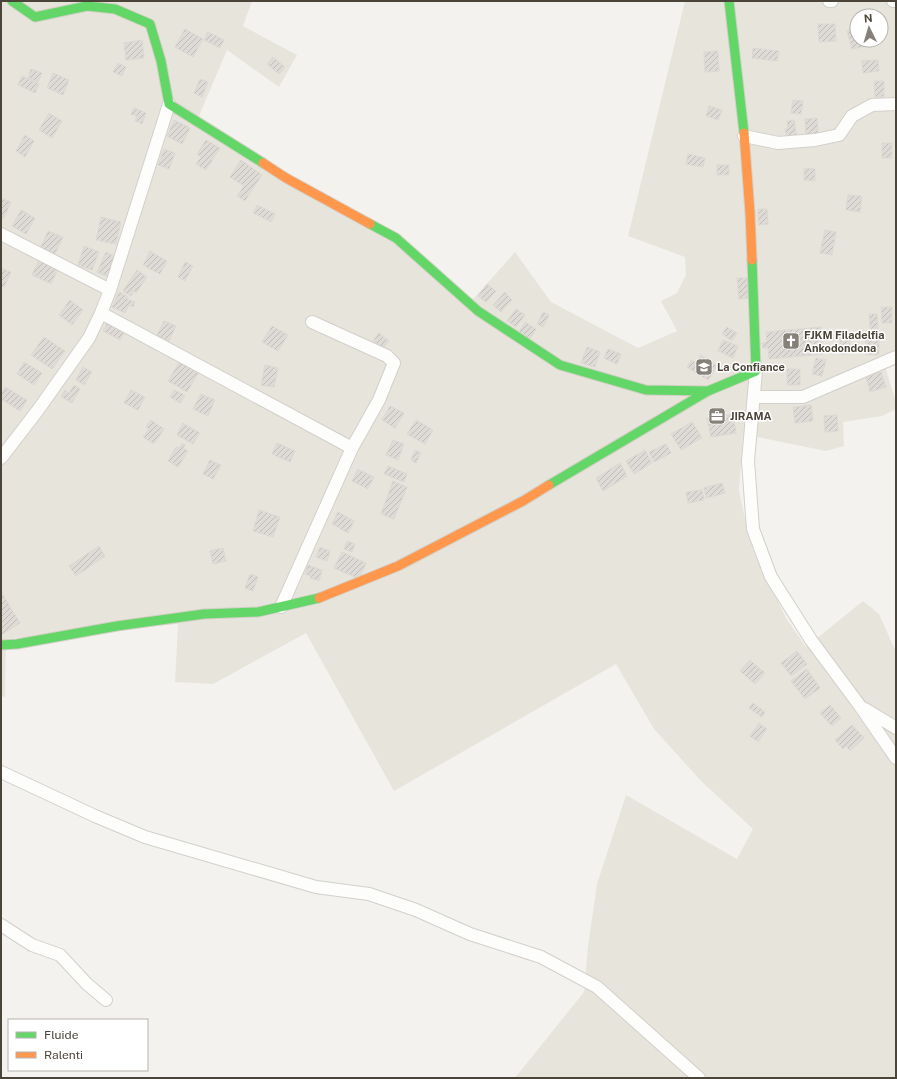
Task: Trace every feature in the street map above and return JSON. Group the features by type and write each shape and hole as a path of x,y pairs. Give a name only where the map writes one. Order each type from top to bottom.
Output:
{"street":[{"path":"1,458 90,338 102,313 169,104 161,61 150,24 115,9 88,6 35,17 12,1"},
{"path":"729,1 744,136 750,213 756,371 755,397 748,461 753,528 771,577 810,640 860,706 896,758"},
{"path":"169,104 286,178 396,238 478,311 560,365 646,390 708,391"},
{"path":"744,136 778,142 827,138 839,135 852,116 872,105 896,104"},
{"path":"1,234 110,290"},
{"path":"102,313 352,448"},
{"path":"281,607 352,448 379,400 394,363 387,356 312,322"},
{"path":"755,397 803,396 896,357"},
{"path":"1,645 17,644 117,626 204,614 258,612 316,599 405,562 523,501 708,391 756,371"},
{"path":"860,706 896,728"},
{"path":"1,772 95,816 145,837 316,887 370,894 416,910 470,934 541,957 597,987 699,1078"},
{"path":"1,925 32,945 60,955 106,1000"}],"shaded area":[{"path":"1,1 252,1 243,26 297,55 279,87 227,50 196,123 400,246 467,306 515,252 551,302 638,348 677,331 661,301 677,293 686,275 685,257 628,236 685,1 896,1 896,354 883,360 896,402 896,409 882,416 843,422 844,446 826,451 743,434 739,491 753,549 786,618 806,647 863,601 879,614 896,652 896,1078 515,1078 584,992 588,946 597,884 626,795 737,859 753,829 702,782 654,729 616,664 394,791 306,633 213,684 175,682 178,624 6,639 5,697 1,696"}],"building":[{"path":"818,24 835,24 836,41 819,42"},
{"path":"185,29 203,39 193,57 175,47"},
{"path":"208,32 224,40 220,48 204,40"},
{"path":"142,40 144,58 126,60 124,43"},
{"path":"753,48 779,51 777,61 752,58"},
{"path":"718,51 719,71 705,72 704,52"},
{"path":"273,57 285,67 279,74 267,64"},
{"path":"878,60 879,71 863,73 862,61"},
{"path":"118,63 126,67 122,76 113,72"},
{"path":"31,69 42,73 38,82 28,78"},
{"path":"53,73 69,80 63,95 47,88"},
{"path":"22,76 39,84 35,93 18,85"},
{"path":"200,79 208,82 202,97 194,93"},
{"path":"874,81 884,81 884,97 875,97"},
{"path":"793,100 803,101 801,114 791,113"},
{"path":"709,106 722,110 718,120 706,116"},
{"path":"134,108 146,113 142,124 135,121 137,116 131,114"},
{"path":"49,113 62,121 52,138 39,130"},
{"path":"817,118 818,135 806,135 805,119"},
{"path":"174,120 190,128 182,144 167,136"},
{"path":"794,120 797,137 787,138 785,129 788,128 787,121"},
{"path":"25,135 34,141 25,157 16,151"},
{"path":"206,140 220,148 206,170 196,164 201,157 197,154"},
{"path":"882,143 892,143 892,158 882,158"},
{"path":"164,149 175,153 169,169 158,165"},
{"path":"688,154 705,158 703,167 686,164"},
{"path":"241,160 262,175 245,201 237,196 244,186 230,177"},
{"path":"717,165 729,165 729,175 717,175"},
{"path":"804,168 815,169 815,181 804,180"},
{"path":"848,195 862,196 860,212 846,210"},
{"path":"1,198 11,202 3,219 1,219"},
{"path":"257,205 275,214 271,222 253,213"},
{"path":"758,209 767,209 768,224 758,225"},
{"path":"21,210 35,218 26,234 12,226"},
{"path":"101,217 121,222 116,244 96,240"},
{"path":"825,230 836,232 832,255 820,253"},
{"path":"48,231 63,237 54,256 40,249"},
{"path":"84,246 99,252 92,270 78,265"},
{"path":"150,251 167,261 160,274 143,265"},
{"path":"106,252 116,257 108,277 97,272"},
{"path":"39,260 58,269 51,284 32,275"},
{"path":"185,262 193,266 185,281 178,277"},
{"path":"1,268 11,272 4,287 1,286"},
{"path":"137,270 147,277 136,293 134,291 131,296 123,291"},
{"path":"737,278 747,278 748,298 739,299"},
{"path":"487,284 496,291 486,302 478,296"},
{"path":"119,292 128,297 127,299 135,302 133,307 129,305 125,313 112,307"},
{"path":"505,292 512,300 501,312 493,305"},
{"path":"70,300 83,310 72,325 59,315"},
{"path":"881,307 892,307 892,323 882,323"},
{"path":"516,309 525,315 516,327 507,321"},
{"path":"543,312 549,315 543,327 537,324"},
{"path":"869,314 877,314 878,329 870,329"},
{"path":"164,321 176,326 169,341 157,335"},
{"path":"108,322 125,330 120,340 103,331"},
{"path":"525,322 536,329 530,339 519,332"},
{"path":"272,326 288,335 278,351 262,342"},
{"path":"727,327 737,333 732,341 722,334"},
{"path":"821,327 823,354 769,359 768,348 763,348 762,343 767,342 766,332"},
{"path":"379,333 389,341 380,352 373,347 376,343 373,341"},
{"path":"44,337 65,351 52,369 31,355"},
{"path":"840,338 850,338 850,354 840,354"},
{"path":"865,338 879,338 879,355 866,355"},
{"path":"723,340 738,346 733,358 718,351"},
{"path":"587,347 600,352 595,367 581,363"},
{"path":"608,349 621,354 617,364 604,358"},
{"path":"701,355 717,366 708,380 687,367 691,360 696,363"},
{"path":"816,358 826,360 822,376 812,374"},
{"path":"180,361 199,372 187,392 168,381"},
{"path":"24,362 42,373 34,385 17,374"},
{"path":"265,365 278,368 274,387 261,385"},
{"path":"83,367 92,372 84,385 76,380"},
{"path":"787,369 800,369 800,385 787,385"},
{"path":"881,372 886,387 870,392 866,377"},
{"path":"74,385 80,389 72,403 61,397 65,390 69,393"},
{"path":"5,387 27,400 20,411 1,399 1,394"},
{"path":"131,390 145,397 138,410 124,403"},
{"path":"174,390 185,395 180,403 170,397"},
{"path":"201,394 215,400 208,416 193,409"},
{"path":"811,405 813,421 795,423 793,407"},
{"path":"390,406 404,413 395,428 382,420"},
{"path":"733,414 736,433 711,437 707,418"},
{"path":"837,415 838,431 825,432 824,416"},
{"path":"151,420 164,429 154,444 143,437 149,429 146,427"},
{"path":"416,420 433,430 425,444 407,434"},
{"path":"692,422 702,438 681,450 671,434"},
{"path":"183,423 200,433 193,444 177,435"},
{"path":"393,440 404,444 398,460 386,455"},
{"path":"182,443 185,445 183,448 188,451 178,467 168,461 176,447 179,448"},
{"path":"277,443 295,451 290,462 272,454"},
{"path":"666,444 671,453 654,462 649,452"},
{"path":"415,450 421,453 416,463 411,460"},
{"path":"645,450 652,463 634,474 626,461"},
{"path":"210,460 221,465 213,479 203,474"},
{"path":"620,463 627,476 603,491 596,478"},
{"path":"388,466 407,474 404,482 384,474"},
{"path":"358,469 374,477 368,489 352,481"},
{"path":"393,481 407,487 394,519 381,514"},
{"path":"722,483 725,493 706,498 704,488"},
{"path":"702,490 704,500 688,503 686,492"},
{"path":"259,510 280,517 273,537 253,531"},
{"path":"338,512 354,521 348,533 332,524"},
{"path":"347,541 355,544 352,552 344,549"},
{"path":"99,546 105,556 76,576 69,566"},
{"path":"320,547 330,551 327,561 316,557"},
{"path":"223,548 226,561 213,564 210,551"},
{"path":"342,552 366,563 359,579 334,568"},
{"path":"308,565 322,570 319,581 310,578 311,576 305,574"},
{"path":"250,574 258,577 253,591 245,588"},
{"path":"1,592 20,623 1,635"},
{"path":"797,651 807,664 791,676 781,663"},
{"path":"750,660 765,673 755,684 740,671"},
{"path":"807,669 820,688 805,699 791,681"},
{"path":"753,703 765,712 762,717 749,708"},
{"path":"830,705 841,718 832,726 820,713"},
{"path":"759,723 767,729 758,742 750,736"},
{"path":"852,725 864,738 850,751 846,746 843,749 835,740"}],"traffic: fast":[{"path":"12,1 35,17 87,6 115,9 150,24 161,61 169,104 263,163"},
{"path":"729,1 744,133"},
{"path":"370,224 396,238 478,311 560,365 646,390 708,391"},
{"path":"549,485 708,391 756,371 752,260"},
{"path":"1,645 17,644 117,626 204,614 258,612 319,598"}],"traffic: slow":[{"path":"744,133 752,260"},
{"path":"263,163 286,178 370,224"},
{"path":"319,598 398,566 523,501 549,485"}],"place":[{"name":"FJKM Filadelfia Ankodondona","path":"791,341"},
{"name":"La Confiance","path":"704,367"},
{"name":"JIRAMA","path":"717,416"}]}
